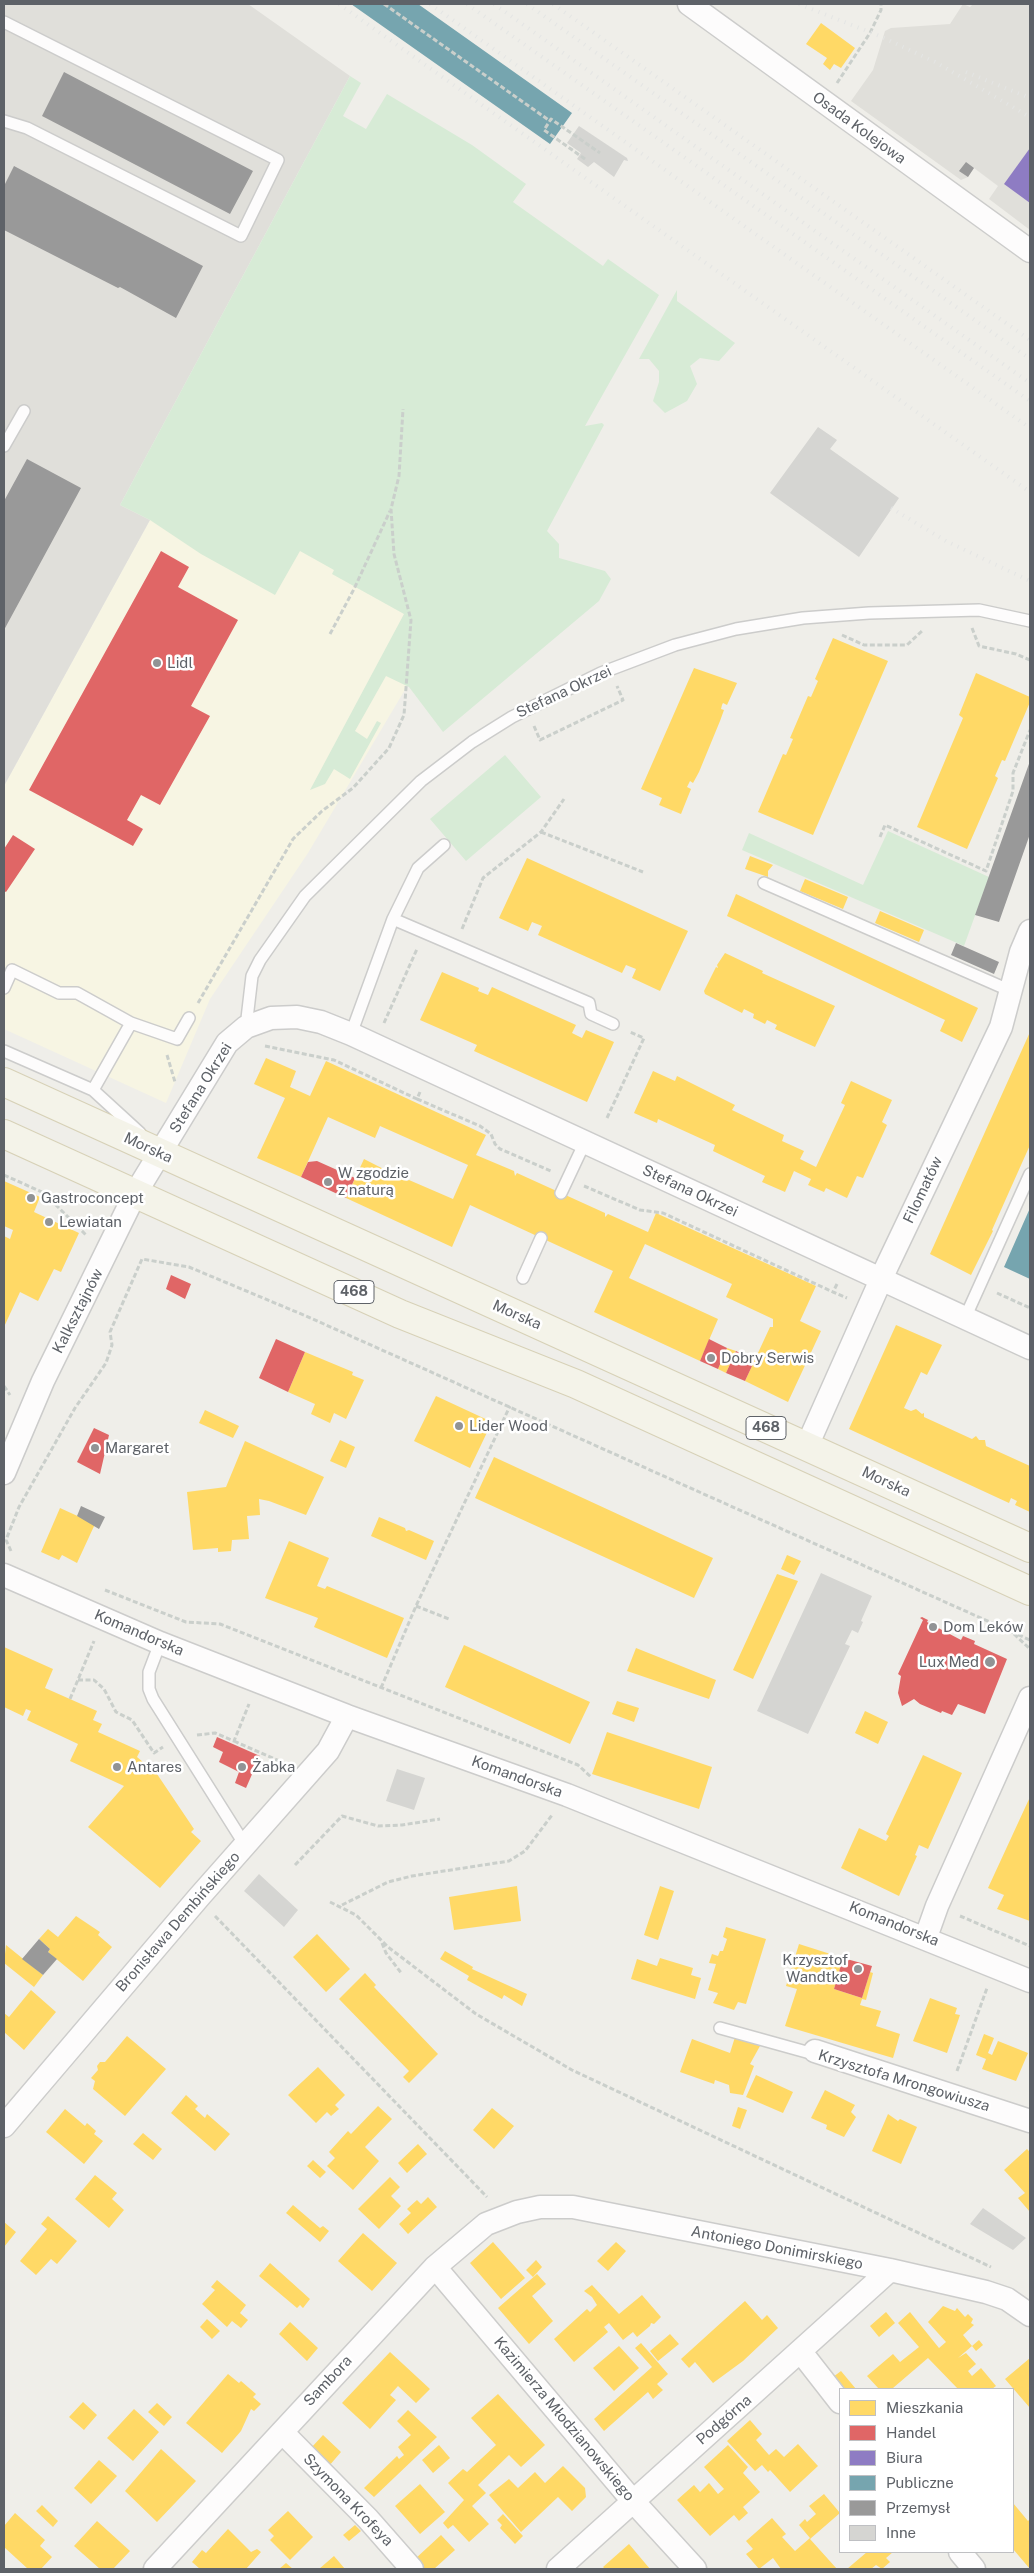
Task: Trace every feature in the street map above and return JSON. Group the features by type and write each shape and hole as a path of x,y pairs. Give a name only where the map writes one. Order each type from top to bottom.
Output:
{"main road":[{"name":"Morska","path":"4,1082 1030,1548"},
{"name":"468","path":"4,1134 400,1314 576,1384 1030,1591"}],"street":[{"name":"Osada Kolejowa","path":"689,4 1030,251"},
{"name":"Filomatów","path":"807,1446 882,1278 1001,1027 1021,952 1030,931"},
{"name":"Stefana Okrzei","path":"161,1153 227,1043 246,1027 271,1018 297,1017 321,1022 351,1034 882,1278 1030,1348"},
{"name":"Kalksztajnów","path":"4,1473 43,1381 135,1194 161,1153"},
{"name":"Komandorska","path":"4,1575 160,1643 347,1716 567,1794 926,1937 1030,1981"},
{"path":"926,1937 937,1906 1030,1698"},
{"name":"Bronisława Dembińskiego","path":"4,2126 199,1897 328,1751 347,1716"},
{"name":"Krzysztofa Mrongowiusza","path":"815,2051 948,2093 1030,2122"},
{"name":"Antoniego Donimirskiego","path":"517,2212 540,2207 573,2207 890,2270 986,2292 1007,2299 1030,2315"},
{"name":"Sambora","path":"154,2569 435,2267 486,2224 517,2212"},
{"name":"Kazimierza Młodzianowskiego","path":"435,2267 632,2500 695,2569"},
{"name":"Podgórna","path":"558,2569 632,2500 801,2352 890,2270"},
{"path":"801,2352 839,2401"},
{"name":"Szymona Krofeya","path":"282,2432 368,2519 412,2569"},
{"path":"961,2553 974,2569"}],"lane":[{"path":"4,22 278,160 241,236 27,128 4,120"},
{"path":"4,446 24,411"},
{"name":"Stefana Okrzei","path":"246,1027 252,976 260,960 306,896 421,781 472,742 512,717 600,673 675,645 736,629 803,618 869,613 979,610 1030,621"},
{"path":"351,1034 393,919 418,868 444,845"},
{"path":"764,883 1011,991"},
{"path":"393,919 589,1003 591,1014 613,1024"},
{"path":"4,988 12,970 60,993 77,993 131,1023 177,1039 189,1018"},
{"path":"93,1090 131,1023"},
{"path":"4,1051 93,1090 161,1153"},
{"path":"561,1193 585,1142"},
{"path":"966,1318 1030,1174"},
{"path":"523,1278 541,1238"},
{"path":"160,1643 149,1672 149,1689 176,1738 245,1845"},
{"name":"Krzysztofa Mrongowiusza","path":"720,2028 810,2053 815,2051"}],"path":[{"path":"384,4 550,121 552,119 600,153"},
{"path":"825,103 870,33 881,10 881,4"},
{"path":"550,121 544,130 585,159"},
{"path":"330,634 354,590 391,509 399,476 403,409"},
{"path":"189,1018 293,839 322,811 353,788 390,748 404,715 411,620 394,554 391,509"},
{"path":"837,633 864,645 907,645 928,626"},
{"path":"963,627 971,628 979,646 1016,654 1030,660"},
{"path":"527,730 534,726 540,740 624,700 616,685 625,682"},
{"path":"880,837 885,825 986,872 1013,791 1013,773 1030,730"},
{"path":"454,946 483,878 541,832 564,799"},
{"path":"541,832 643,872"},
{"path":"381,1030 420,942"},
{"path":"607,1118 644,1038 613,1024"},
{"path":"161,1033 176,1086"},
{"path":"262,1046 334,1060 488,1130 500,1149 640,1210 663,1213 833,1292"},
{"path":"417,1099 429,1071"},
{"path":"4,1175 44,1193 87,1233"},
{"path":"15,1554 8,1548 6,1540 19,1507 75,1408 106,1363 112,1344 110,1332 142,1259 189,1266 510,1406 1030,1640"},
{"path":"980,1285 1030,1308"},
{"path":"4,1386 10,1395"},
{"path":"381,1688 416,1606 510,1406"},
{"path":"96,1586 186,1622 220,1624 395,1693"},
{"path":"416,1606 448,1619"},
{"path":"1011,1632 1030,1649"},
{"path":"70,1699 95,1638"},
{"path":"78,1680 94,1680 104,1689 116,1712 132,1720 154,1752 176,1738 215,1733 294,1767"},
{"path":"234,1741 250,1701"},
{"path":"341,1906 388,1882 412,1876 509,1861 525,1851 567,1794"},
{"path":"295,1865 342,1816 378,1826 440,1819"},
{"path":"199,1897 488,2199"},
{"path":"330,1902 356,1915 382,1941 476,2014 572,2070 995,2268"},
{"path":"937,1906 1030,1946"},
{"path":"382,1941 386,1953 402,1974"},
{"path":"948,2093 990,1980"}],"shaded area":[{"path":"4,4 248,4 350,76 120,505 150,520 4,786"},
{"path":"963,4 970,7 973,4 1030,4 1030,230 989,199 998,186 974,168 968,177 961,180 851,101 873,70 885,31 891,28 950,24"},
{"path":"150,520 498,533 308,853 210,999 166,1103 4,1029 4,786"}],"green space":[{"path":"350,76 361,83 343,116 366,129 387,94 472,145 526,184 513,202 603,266 608,259 659,295 585,426 602,423 604,425 547,531 559,544 559,558 605,571 611,579 599,601 443,732 409,687 386,676 355,731 367,739 377,721 381,723 350,779 334,769 325,784 310,790 404,614 332,574 334,570 300,551 275,595 201,554 150,520 120,505"},
{"path":"677,290 677,301 735,343 719,361 700,358 690,366 697,384 687,401 665,413 653,401 659,382 659,371 649,359 639,359"},
{"path":"505,755 541,797 466,861 430,819"},
{"path":"888,831 989,877 964,946 742,850 749,833 863,885"}],"building: Mieszkania":[{"path":"821,23 855,48 841,68 834,64 830,70 823,64 827,58 806,44"},
{"path":"833,638 888,661 813,835 758,812 783,754 786,755 793,739 790,738 808,696 811,697 818,681 815,679"},
{"path":"694,668 737,683 727,705 723,703 722,705 721,709 724,710 699,772 693,783 690,781 687,787 691,789 681,814 659,805 662,798 641,789"},
{"path":"976,673 1030,697 1030,702 1005,761 1002,760 995,776 998,778 967,849 917,827 963,718 959,715"},
{"path":"750,856 773,865 768,871 768,877 745,869"},
{"path":"527,858 688,931 660,991 632,978 636,969 626,965 622,973 538,935 542,926 532,922 528,931 499,918"},
{"path":"805,879 848,897 843,909 800,891"},
{"path":"736,894 978,1008 962,1042 940,1031 945,1020 727,916"},
{"path":"880,911 924,930 919,942 875,923"},
{"path":"725,953 763,971 762,973 835,1006 815,1047 775,1029 777,1025 767,1020 765,1024 753,1018 754,1014 744,1009 742,1013 705,994 704,991"},
{"path":"442,972 479,988 478,991 488,995 492,987 576,1025 572,1033 582,1038 586,1030 614,1042 587,1102 474,1051 477,1045 420,1020"},
{"path":"1030,1032 1030,1145 993,1231 971,1275 930,1254"},
{"path":"266,1058 296,1071 290,1087 310,1096 326,1061 486,1135 476,1155 514,1171 515,1176 517,1173 605,1213 605,1217 608,1214 648,1232 656,1213 816,1286 800,1321 821,1331 788,1402 745,1381 770,1327 773,1327 773,1319 726,1297 732,1284 645,1244 629,1278 718,1319 700,1361 594,1312 613,1271 470,1205 452,1247 346,1198 364,1159 407,1181 409,1180 453,1199 468,1165 380,1126 375,1138 328,1117 301,1177 257,1158 285,1098 254,1084"},
{"path":"653,1071 675,1081 677,1076 735,1105 732,1110 784,1135 782,1141 804,1151 800,1159 816,1167 845,1105 841,1103 851,1081 892,1100 882,1122 887,1125 863,1178 857,1176 847,1198 826,1188 824,1192 808,1185 811,1179 794,1171 785,1192 762,1182 765,1176 713,1151 715,1145 658,1119 657,1123 634,1113"},
{"path":"4,1181 40,1197 34,1212 79,1233 61,1272 54,1269 38,1301 20,1292 4,1327 4,1236 10,1239 13,1230 4,1226"},
{"path":"896,1325 942,1345 927,1375 921,1372 904,1408 911,1411 916,1409 922,1414 924,1413 924,1417 972,1439 976,1436 979,1440 985,1440 986,1446 1030,1466 1030,1512 1015,1505 1017,1501 1011,1498 1009,1503 849,1429"},
{"path":"727,1348 736,1351 726,1373 718,1369"},
{"path":"305,1352 353,1372 352,1375 364,1380 346,1419 334,1413 330,1423 311,1414 315,1404 288,1392"},
{"path":"436,1396 492,1422 470,1468 414,1441"},
{"path":"205,1410 239,1426 233,1438 199,1423"},
{"path":"340,1440 355,1447 346,1468 330,1461"},
{"path":"245,1441 324,1477 306,1515 259,1499 260,1515 247,1516 249,1539 232,1540 231,1551 218,1552 218,1548 193,1550 187,1492 226,1487"},
{"path":"494,1457 713,1558 694,1598 475,1498"},
{"path":"60,1508 95,1524 77,1563 62,1555 59,1560 41,1552"},
{"path":"379,1517 405,1528 406,1531 409,1530 434,1541 426,1560 371,1536"},
{"path":"289,1541 329,1558 317,1586 325,1589 327,1586 404,1618 387,1658 314,1627 318,1618 265,1598"},
{"path":"787,1555 801,1561 794,1575 781,1569"},
{"path":"777,1574 798,1581 753,1679 733,1670"},
{"path":"464,1645 590,1702 570,1744 445,1687"},
{"name":"Antares","path":"4,1647 53,1669 45,1688 97,1711 93,1720 102,1724 98,1732 140,1751 137,1757 157,1774 194,1829 191,1832 201,1841 160,1888 88,1827 124,1786 70,1761 78,1744 27,1720 31,1711 26,1709 23,1716 4,1707"},
{"path":"636,1648 716,1680 709,1699 627,1671"},
{"path":"617,1701 639,1708 634,1722 612,1714"},
{"path":"865,1711 888,1722 878,1744 855,1733"},
{"path":"607,1732 712,1767 699,1809 592,1774"},
{"path":"923,1755 962,1773 928,1849 919,1845 915,1855 917,1856 899,1896 841,1868 859,1828 886,1841 889,1836 886,1834"},
{"path":"1030,1797 1030,1921 997,1909 1004,1895 988,1888"},
{"path":"517,1886 521,1921 454,1930 449,1897"},
{"path":"660,1886 674,1891 658,1940 644,1935"},
{"path":"76,1916 100,1932 98,1935 112,1947 83,1981 48,1952 50,1949 39,1939 48,1929 58,1937"},
{"path":"726,1927 766,1939 746,2004 738,2002 734,2010 713,2003 718,1993 708,1990 716,1964 709,1963 712,1954 718,1956 720,1951 723,1951 727,1939 723,1937"},
{"path":"317,1934 350,1969 326,1992 293,1957"},
{"path":"799,1944 843,1958 834,1989 862,1998 870,1972 873,1973 866,2000 862,1999 860,2005 881,2011 876,2026 900,2034 893,2058 785,2026 797,1989 786,1986"},
{"path":"6,1945 43,1975 34,1987 4,1963"},
{"path":"445,1951 473,1967 472,1969 527,1994 522,2006 504,1995 502,1999 467,1980 469,1976 440,1959"},
{"path":"660,1958 693,1968 691,1975 701,1978 695,1999 631,1979 637,1959 657,1966"},
{"path":"365,1973 376,1985 374,1987 438,2054 409,2083 403,2077 409,2071 339,1999"},
{"path":"31,1990 56,2012 24,2050 4,2032 4,2013 9,2017"},
{"path":"930,1998 957,2008 955,2014 960,2015 947,2053 913,2041"},
{"path":"984,2034 994,2038 988,2053 992,2055 998,2041 1028,2053 1016,2081 982,2069 986,2059 976,2055"},
{"path":"127,2036 166,2069 125,2116 93,2089 95,2081 91,2078 98,2070 97,2066 100,2062 105,2062"},
{"path":"735,2037 760,2046 750,2064 754,2066 743,2095 730,2093 729,2085 715,2080 714,2084 680,2072 692,2039 730,2053"},
{"path":"318,2067 345,2095 335,2105 339,2109 331,2116 327,2112 316,2123 288,2095"},
{"path":"756,2075 793,2092 783,2113 746,2097"},
{"path":"825,2090 855,2105 851,2112 856,2117 844,2137 826,2129 827,2125 811,2118"},
{"path":"186,2095 198,2106 195,2109 205,2118 207,2114 230,2134 215,2151 171,2113"},
{"path":"378,2106 392,2119 365,2147 379,2161 353,2190 327,2166 335,2158 329,2152 348,2131 351,2134"},
{"path":"738,2107 747,2110 740,2129 732,2126"},
{"path":"492,2108 514,2126 494,2149 473,2130"},
{"path":"65,2109 85,2126 87,2123 96,2131 94,2134 103,2141 84,2164 46,2132"},
{"path":"888,2114 898,2121 900,2119 917,2127 901,2164 872,2151"},
{"path":"143,2133 162,2149 153,2160 133,2144"},
{"path":"418,2144 427,2154 407,2173 398,2163"},
{"path":"1027,2149 1030,2152 1030,2212 1018,2198 1025,2193 1004,2170"},
{"path":"313,2160 326,2172 320,2178 307,2166"},
{"path":"95,2175 117,2193 112,2199 124,2210 109,2228 75,2199"},
{"path":"390,2177 400,2187 391,2196 401,2206 379,2229 358,2209"},
{"path":"428,2197 437,2207 408,2234 399,2224 411,2213 407,2209 417,2200 421,2204"},
{"path":"293,2205 320,2228 323,2226 329,2231 320,2242 286,2213"},
{"path":"48,2216 77,2241 57,2264 51,2259 36,2275 20,2261 47,2229 41,2224"},
{"path":"4,2222 16,2232 4,2247"},
{"path":"363,2233 397,2263 372,2291 338,2261"},
{"path":"493,2242 525,2278 501,2299 470,2263"},
{"path":"616,2242 626,2251 608,2271 597,2261"},
{"path":"536,2260 542,2267 533,2277 526,2270"},
{"path":"270,2263 310,2299 303,2308 300,2305 297,2308 259,2276"},
{"path":"537,2274 546,2284 532,2296 553,2321 529,2344 498,2308"},
{"path":"217,2280 246,2305 240,2313 248,2320 241,2328 232,2321 227,2327 202,2304 215,2290 211,2287"},
{"path":"592,2285 619,2314 642,2295 661,2317 654,2324 651,2323 637,2337 633,2332 623,2340 609,2323 604,2327 608,2332 574,2362 554,2339 587,2309 590,2312 597,2305 592,2297 584,2291"},
{"path":"745,2301 762,2320 767,2315 778,2328 743,2361 713,2383 695,2362 689,2368 681,2359"},
{"path":"943,2306 955,2311 957,2308 965,2317 968,2314 973,2319 971,2323 974,2325 963,2335 972,2346 958,2358 966,2353 976,2364 968,2371 972,2376 981,2368 996,2386 993,2388 957,2388 928,2358 893,2388 878,2388 867,2376 893,2354 900,2362 919,2347 898,2323 910,2312 939,2348 946,2342 928,2322"},
{"path":"886,2312 895,2323 879,2337 870,2326"},
{"path":"207,2319 220,2331 212,2339 200,2327"},
{"path":"290,2322 318,2348 307,2361 279,2334"},
{"path":"670,2334 679,2344 658,2361 650,2351"},
{"path":"979,2340 983,2345 976,2351 972,2346"},
{"path":"641,2343 668,2374 657,2384 663,2390 653,2399 648,2392 604,2431 594,2419 652,2367 635,2348"},
{"path":"619,2346 639,2368 614,2391 593,2368"},
{"path":"390,2352 430,2389 416,2403 398,2386 390,2395 396,2400 370,2429 342,2403"},
{"path":"1030,2358 1030,2408 1014,2388 1005,2379"},
{"path":"841,2371 855,2388 839,2388 829,2380"},
{"path":"228,2374 239,2383 241,2381 256,2394 253,2397 261,2404 254,2411 251,2409 241,2431 222,2453 186,2423"},
{"path":"498,2394 545,2445 521,2467 509,2455 478,2485 486,2493 472,2506 489,2524 469,2542 453,2525 448,2529 443,2523 464,2500 448,2483 463,2469 467,2472 496,2445 471,2418"},
{"path":"83,2402 97,2415 84,2430 69,2417"},
{"path":"157,2403 172,2417 164,2426 148,2412"},
{"path":"134,2409 159,2432 133,2461 107,2438"},
{"path":"408,2410 437,2437 374,2497 364,2488 397,2456 399,2459 404,2455 398,2447 411,2435 397,2421"},
{"path":"750,2420 762,2434 756,2440 769,2455 776,2449 784,2457 798,2444 818,2466 790,2492 770,2470 768,2472 762,2465 755,2471 727,2441"},
{"path":"323,2435 341,2452 329,2466 311,2448"},
{"path":"439,2445 450,2458 433,2473 422,2460"},
{"path":"728,2445 748,2467 743,2473 760,2492 743,2507 748,2513 739,2521 734,2515 710,2536 677,2500 694,2485 700,2492 709,2483 718,2494 724,2489 704,2467"},
{"path":"161,2449 196,2481 157,2522 125,2491"},
{"path":"99,2460 117,2476 91,2504 74,2488"},
{"path":"563,2466 585,2488 586,2497 572,2511 558,2497 521,2532 489,2495 509,2479 518,2488 535,2472 545,2483"},
{"path":"420,2484 445,2512 420,2534 395,2506"},
{"path":"824,2494 839,2512 810,2539 837,2569 781,2569 773,2558 759,2569 746,2554 753,2549 746,2541 772,2518 786,2534 782,2537 795,2551 810,2538 799,2525 805,2519 807,2522 816,2514 809,2506"},
{"path":"1014,2504 1028,2521 1030,2519 1030,2569 1014,2550"},
{"path":"42,2505 58,2521 53,2527 36,2511"},
{"path":"288,2511 313,2537 290,2560 270,2540 274,2536 268,2530"},
{"path":"15,2513 45,2540 40,2546 52,2557 41,2569 28,2569 4,2547 4,2526"},
{"path":"503,2514 523,2536 515,2544 500,2528 502,2525 497,2520"},
{"path":"97,2521 130,2551 113,2569 100,2569 74,2546"},
{"path":"355,2525 361,2531 349,2541 343,2535"},
{"path":"228,2529 251,2552 257,2549 261,2552 246,2569 200,2569 192,2562 202,2550 206,2553"},
{"path":"441,2535 455,2550 434,2569 425,2569 415,2559"},
{"path":"629,2544 650,2569 605,2569 603,2567"},
{"path":"866,2553 892,2553 886,2558 890,2562 882,2569 876,2565 871,2569 847,2569"},
{"path":"334,2556 345,2569 319,2569"},
{"path":"286,2563 293,2569 279,2569"}],"building: Handel":[{"name":"Lidl","path":"161,551 189,567 178,587 238,620 191,706 210,716 160,805 141,795 127,820 143,829 133,846 29,790"},
{"path":"13,835 35,849 6,892 4,891 4,849"},
{"path":"317,1161 355,1178 346,1198 301,1177 308,1162"},
{"path":"171,1275 191,1284 185,1299 166,1289"},
{"path":"276,1339 305,1352 288,1392 259,1378"},
{"path":"709,1339 727,1348 718,1369 700,1361"},
{"path":"736,1351 748,1357 746,1363 752,1366 745,1381 726,1373"},
{"name":"Margaret","path":"94,1428 109,1435 100,1474 77,1462"},
{"path":"920,1618 928,1620 927,1622 961,1640 963,1636 975,1641 974,1644 1007,1659 985,1714 958,1704 952,1715 942,1711 941,1713 920,1704 914,1699 902,1706 898,1693 901,1676 898,1674 923,1620"},
{"name":"Żabka","path":"217,1737 260,1756 246,1788 235,1783 239,1772 219,1762 223,1752 213,1747"},
{"path":"843,1958 872,1966 862,1998 834,1989"}],"building: Biura":[{"path":"1030,148 1030,203 1004,184"}],"building: Publiczne":[{"path":"351,4 418,4 572,113 550,144"},
{"path":"1030,1208 1030,1279 1004,1267"}],"building: Przemysł":[{"path":"64,72 253,171 230,214 42,116"},
{"path":"966,162 974,168 968,177 959,171"},
{"path":"14,166 203,266 176,318 120,287 118,288 4,230 4,186"},
{"path":"27,459 81,488 4,630 4,501"},
{"path":"1030,761 1030,834 999,922 975,915"},
{"path":"956,943 999,962 994,974 951,955"},
{"path":"81,1506 105,1517 99,1529 77,1516"},
{"path":"39,1939 50,1949 48,1952 57,1959 43,1975 22,1959"}],"building: Inne":[{"path":"579,126 627,158 628,161 624,160 614,177 594,162 588,167 577,159 581,153 567,143"},
{"path":"818,427 837,440 830,449 899,498 859,557 770,493"},
{"path":"821,1573 872,1596 858,1633 852,1630 845,1644 850,1646 808,1734 757,1711"},
{"path":"397,1769 425,1778 414,1810 386,1801"},
{"path":"259,1874 298,1910 284,1927 244,1891"},
{"path":"983,2208 1026,2238 1013,2250 970,2224"}],"railway":[{"path":"339,4 1030,492"},
{"path":"430,4 1030,428"},
{"path":"467,4 1030,401"},
{"path":"494,4 1030,383"},
{"path":"527,4 1030,359"},
{"path":"553,4 1030,340"},
{"path":"799,4 882,37 935,62 1030,117"},
{"path":"966,72 1030,98"},
{"path":"891,508 946,541 1030,581"}],"place":[{"name":"Lidl","path":"157,663"},
{"name":"W zgodzie z naturą","path":"328,1182"},
{"name":"Gastroconcept","path":"31,1198"},
{"name":"Lewiatan","path":"49,1222"},
{"name":"Dobry Serwis","path":"711,1358"},
{"name":"Lider Wood","path":"459,1426"},
{"name":"Margaret","path":"95,1448"},
{"name":"Dom Leków","path":"933,1627"},
{"name":"Lux Med","path":"990,1662"},
{"name":"Antares","path":"117,1767"},
{"name":"Żabka","path":"242,1767"},
{"name":"Krzysztof Wandtke","path":"858,1969"}]}
